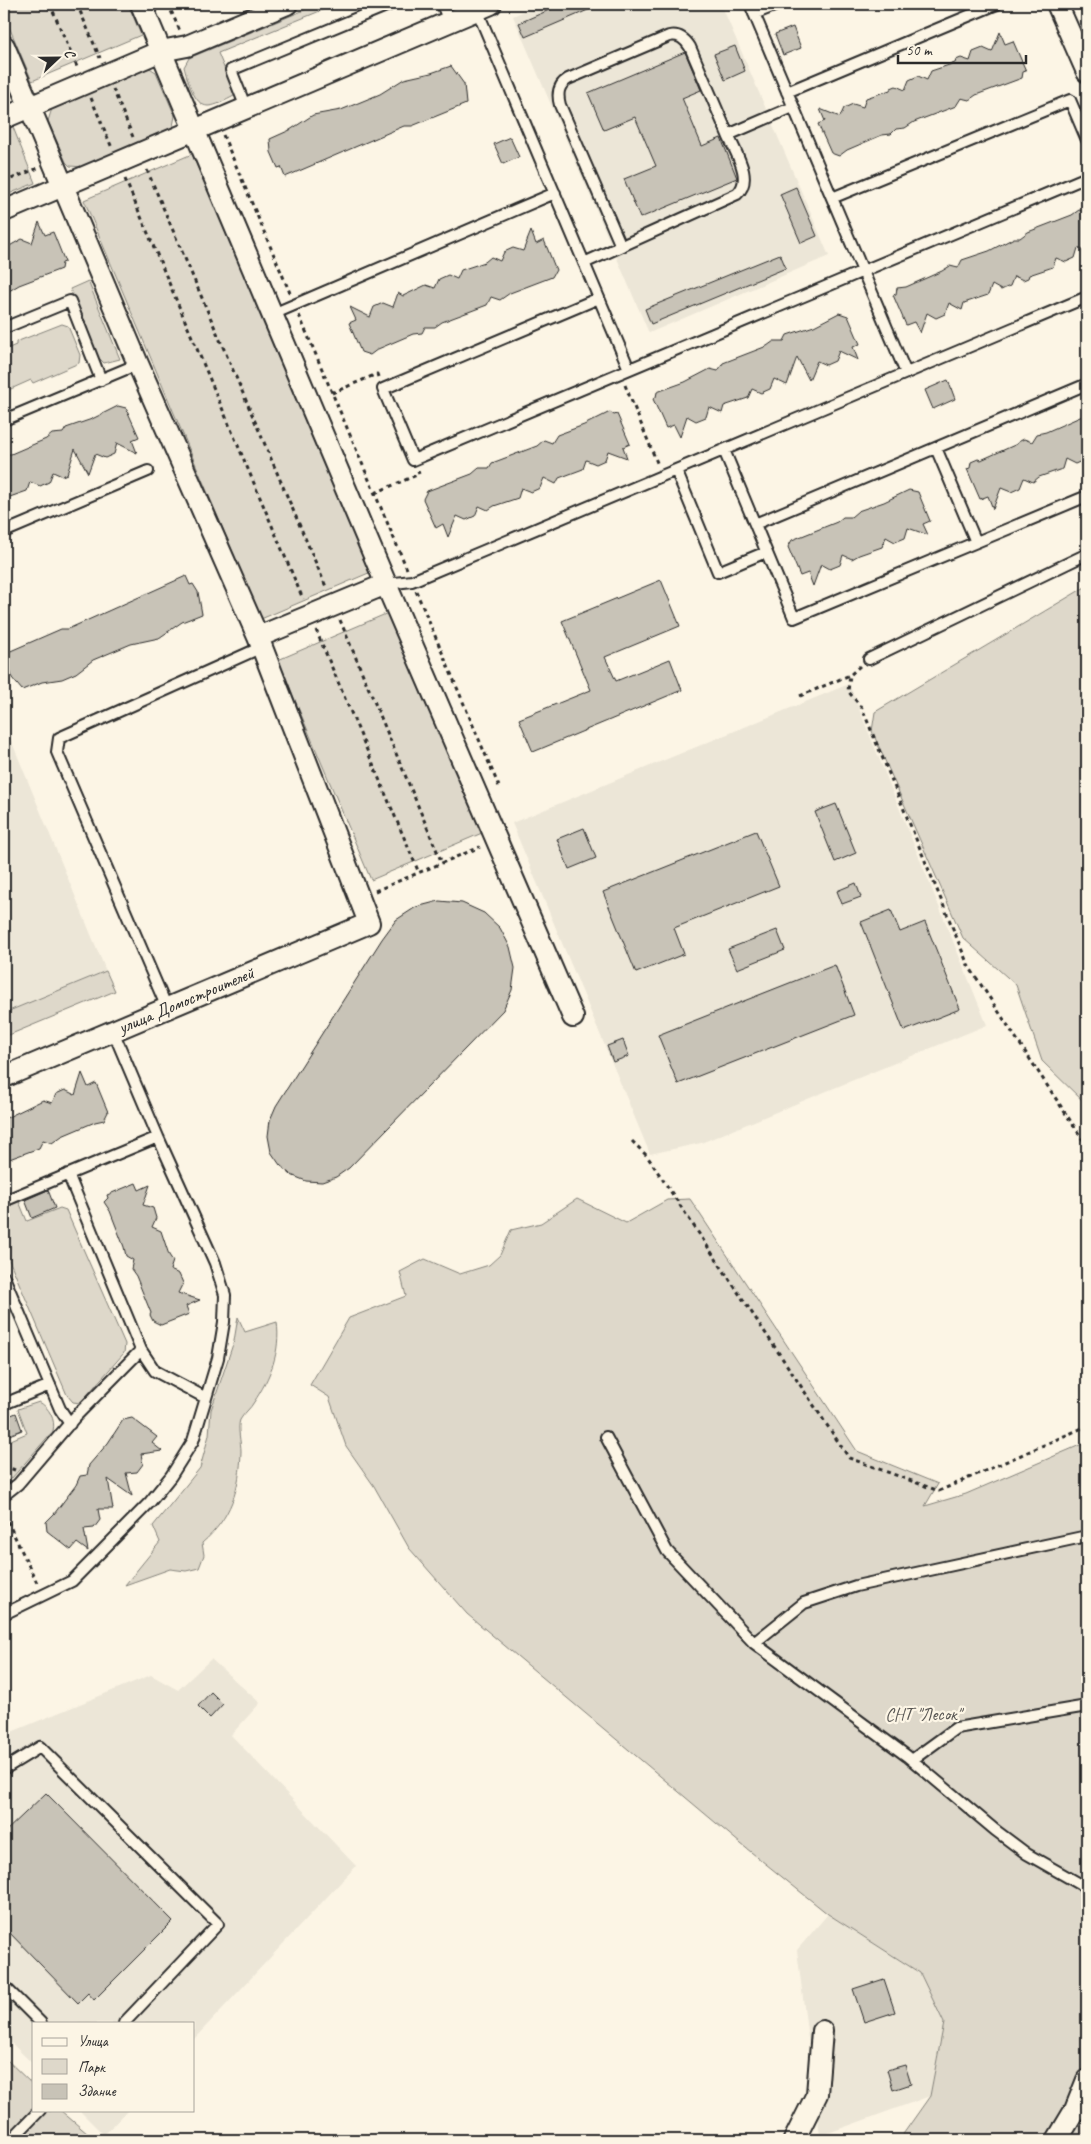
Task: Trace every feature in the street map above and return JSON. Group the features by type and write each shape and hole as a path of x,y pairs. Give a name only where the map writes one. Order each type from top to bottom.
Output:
{"street":[{"path":"140,4 386,584 573,1017"},
{"path":"1058,4 1087,72"},
{"path":"4,118 106,74 161,52 186,46 281,5"},
{"path":"4,211 217,121 446,13 484,7"},
{"path":"4,46 138,364 260,642 358,898"},
{"path":"260,642 310,616 386,584"},
{"name":"улица Домостроителей","path":"4,1077 369,923 358,898"},
{"path":"794,2140 817,2094 822,2030"},
{"path":"1057,2140 1075,2110 1087,2080"}],"lane":[{"path":"246,108 231,70 391,4"},
{"path":"750,4 906,373"},
{"path":"754,14 779,4"},
{"path":"787,92 997,4"},
{"path":"484,7 555,193 599,298 625,371"},
{"path":"584,263 737,194 742,190 745,179 728,135 690,47 682,37 669,36 568,79 561,84 558,94 560,105 621,246"},
{"path":"832,198 1070,100 1087,140"},
{"path":"728,135 793,107"},
{"path":"599,298 383,389 413,460 1087,177"},
{"path":"273,314 555,193"},
{"path":"386,584 412,581 1087,298"},
{"path":"4,328 70,301 101,380"},
{"path":"4,420 138,364"},
{"path":"755,524 1087,384"},
{"path":"936,448 976,542"},
{"path":"724,450 794,618 1087,496"},
{"path":"676,470 718,572 766,552"},
{"path":"4,532 148,471"},
{"path":"869,660 1087,554"},
{"path":"167,1008 57,752 57,745 60,738 260,642"},
{"path":"4,1614 72,1581 150,1502 171,1476 193,1441 218,1358 224,1322 225,1295 215,1263 113,1031"},
{"path":"4,1202 158,1137"},
{"path":"68,1174 141,1350 155,1371 206,1398"},
{"path":"4,1276 8,1297 60,1409 70,1424"},
{"path":"4,1495 18,1484 70,1424 141,1350"},
{"path":"4,1404 50,1385"},
{"path":"606,1437 667,1551 754,1643 912,1760 1027,1854 1087,1888"},
{"path":"754,1643 804,1603 856,1586 1087,1536"},
{"path":"912,1760 956,1728 1087,1706"},
{"path":"4,1769 40,1747 218,1924 125,2022"},
{"path":"4,1986 40,2022"},
{"path":"11,2140 38,2112"}],"path":[{"path":"50,4 419,872"},
{"path":"76,4 334,605 442,863"},
{"path":"168,4 186,46"},
{"path":"217,121 500,789"},
{"path":"4,182 52,162"},
{"path":"625,371 662,476"},
{"path":"332,393 377,374 383,389"},
{"path":"375,493 419,474 413,460"},
{"path":"800,696 850,675 869,660"},
{"path":"850,675 848,691 862,708 968,965 1087,1146"},
{"path":"358,898 497,840"},
{"path":"632,1141 647,1156 850,1458 939,1491 1087,1426"},
{"path":"4,1514 43,1596"}],"shaded area":[{"path":"540,4 721,4 829,256 649,333 513,16"},
{"path":"849,684 987,1025 701,1143 650,1154 512,823"},
{"path":"4,723 106,971 4,1013"},
{"path":"211,1659 260,1703 231,1735 356,1866 195,2038 195,2022 32,2022 32,2063 4,2036 4,1735 151,1675 178,1690"},
{"path":"828,1914 920,1973 944,2023 930,2096 820,2136 797,1950"},
{"path":"81,2112 126,2112 104,2135"}],"green space":[{"path":"4,4 128,4 141,35 32,81 4,15"},
{"path":"319,4 337,4 218,53 234,96 211,106 203,105 195,97 184,67 189,58"},
{"path":"148,67 156,72 175,116 173,126 168,131 83,167 70,166 66,162 48,121 53,105"},
{"path":"4,81 11,99 4,105"},
{"path":"11,122 35,183 4,196 4,125"},
{"path":"192,154 371,572 261,619 84,200"},
{"path":"88,281 120,359 104,363 97,356 70,289"},
{"path":"62,324 68,326 80,355 79,363 33,383 31,380 4,392 4,350 16,345 16,342"},
{"path":"1087,586 1087,1105 1042,1061 1016,985 963,938 872,731 875,712"},
{"path":"388,613 482,833 371,880 278,660"},
{"path":"106,971 115,991 4,1037 4,1013"},
{"path":"18,1199 27,1221 60,1208 66,1210 125,1344 124,1353 80,1403 73,1402 67,1395 4,1248 4,1205"},
{"name":"СНТ \"Лесок\"","path":"577,1199 626,1223 667,1200 690,1199 857,1451 938,1484 925,1506 966,1494 1087,1442 1087,2140 899,2140 930,2096 944,2023 920,1973 828,1914 741,1844 467,1614 409,1548 374,1486 346,1446 329,1397 310,1385 349,1318 406,1296 400,1272 425,1259 460,1274 489,1265 500,1255 511,1230 541,1223"},
{"path":"238,1317 245,1332 277,1322 278,1333 276,1354 265,1384 253,1404 240,1420 241,1451 239,1478 232,1502 220,1523 202,1543 204,1555 199,1568 186,1571 170,1569 125,1585 160,1542 153,1526 200,1468 209,1435 211,1410 234,1341"},
{"path":"39,1402 51,1414 53,1431 4,1487 4,1443 27,1433 18,1409"},
{"path":"4,2057 32,2084 32,2112 62,2112 95,2140 25,2140 4,2120"}],"building":[{"path":"563,4 602,4 525,37 519,23"},
{"path":"793,27 801,48 783,55 775,34"},
{"path":"1000,32 1005,44 1013,41 1026,71 1023,72 1022,78 976,95 969,100 961,98 956,106 914,122 905,128 896,129 891,134 882,135 847,150 839,156 831,153 818,124 825,121 820,109 840,117 844,108 853,104 863,107 866,98 896,86 905,90 909,80 918,76 927,80 931,71 955,63 956,60 961,58 970,61 973,52 983,48 992,52"},
{"path":"735,46 745,71 725,80 714,54"},
{"path":"685,52 701,90 682,98 702,146 721,138 737,178 640,218 624,179 656,166 635,117 604,130 588,93"},
{"path":"451,66 464,84 466,104 412,126 404,126 285,177 281,167 278,168 271,152 270,139 290,130 313,115 341,110 380,94 404,79"},
{"path":"510,137 519,157 503,164 494,144"},
{"path":"796,187 817,236 801,243 780,194"},
{"path":"1079,210 1087,212 1087,252 1078,248 1075,258 1066,262 1056,258 1053,267 1029,275 1028,278 1023,280 1014,276 1010,286 1001,290 992,285 988,295 964,303 962,310 949,303 945,314 936,318 927,313 920,333 914,322 906,325 893,295 896,294 897,288 906,287 950,266 958,268 962,260 989,251 1014,238 1020,238 1028,232 1072,215"},
{"path":"39,222 45,235 53,232 65,262 62,263 61,269 19,285 4,294 4,249 22,239 32,243"},
{"path":"531,231 536,244 544,240 556,270 552,277 510,293 500,300 491,297 487,305 442,322 435,327 425,327 422,333 413,334 378,349 370,355 361,352 349,323 356,320 350,307 370,317 374,307 383,303 393,307 398,293 403,296 426,285 435,288 439,279 448,275 457,279 461,270 485,262 491,257 500,261 504,252 513,248 523,251"},
{"path":"780,254 786,268 651,324 645,309"},
{"path":"839,313 848,316 860,344 853,347 858,360 839,351 835,361 826,365 817,361 809,380 797,357 787,385 774,379 770,389 761,393 752,389 748,398 724,406 722,413 709,407 706,417 696,421 687,416 680,437 674,425 666,428 653,399 656,397 657,392 685,382 710,369 718,371 723,363 767,346 774,341 784,341 787,335 814,326"},
{"path":"948,380 955,399 933,409 925,390"},
{"path":"118,406 126,408 139,437 132,440 137,453 117,443 114,454 105,458 95,454 88,473 75,449 67,474 62,476 53,472 49,482 40,486 30,482 27,491 4,499 4,454 11,454 46,439 52,434 63,433 66,428 92,419"},
{"path":"610,412 614,415 617,414 630,444 623,447 627,458 608,451 605,460 596,464 586,460 583,469 559,478 556,484 544,478 540,488 531,492 521,488 518,498 488,510 479,506 475,516 466,520 457,516 448,537 443,524 436,528 423,499 427,491 472,474 479,468 489,468 492,463 537,446 544,440 552,443 557,435 584,425"},
{"path":"1087,414 1087,456 1084,460 1075,464 1065,459 1062,469 1039,477 1033,482 1024,478 1020,488 1011,492 1001,488 993,509 988,496 980,499 967,469 970,468 971,462 978,459 981,460 1024,439 1032,442 1037,434"},
{"path":"909,490 918,492 930,521 923,524 928,535 908,528 905,538 895,542 886,537 882,547 852,559 843,555 840,565 830,569 821,564 813,586 808,573 800,576 788,547 792,540 837,522 843,517 851,517 858,511 884,502"},
{"path":"186,576 190,585 193,584 198,592 202,614 182,622 159,638 131,644 93,660 76,673 62,679 42,682 22,690 12,678 6,653 61,629 68,629"},
{"path":"661,580 680,626 605,657 616,681 670,659 682,690 533,752 519,719 591,690 562,621"},
{"path":"836,804 856,853 835,862 815,812"},
{"path":"584,828 596,858 569,869 557,839"},
{"path":"756,831 779,886 674,928 684,954 636,973 603,892"},
{"path":"856,883 861,897 842,904 837,891"},
{"path":"439,901 462,903 484,913 500,928 510,947 515,968 512,990 503,1010 349,1168 336,1177 322,1182 306,1181 291,1175 280,1165 271,1152 268,1136 270,1120 276,1106 396,920 416,907"},
{"path":"891,910 900,932 925,922 960,1009 904,1031 861,922"},
{"path":"777,930 785,950 737,969 728,949"},
{"path":"835,965 854,1015 678,1084 658,1035"},
{"path":"623,1040 629,1056 613,1062 607,1046"},
{"path":"82,1073 88,1087 96,1083 108,1112 104,1120 62,1136 52,1143 43,1140 39,1148 4,1161 4,1119 43,1100 52,1103 56,1094 65,1090 75,1095"},
{"path":"136,1183 139,1190 150,1185 143,1205 153,1208 156,1218 152,1227 161,1231 173,1261 170,1270 179,1274 183,1283 178,1293 200,1300 186,1306 189,1314 161,1325 153,1321 150,1315 151,1313 136,1276 131,1269 133,1260 126,1256 110,1211 104,1202 108,1198 107,1195"},
{"path":"48,1190 55,1208 32,1218 25,1200"},
{"path":"16,1413 22,1430 4,1437 4,1418"},
{"path":"132,1418 157,1437 152,1443 162,1451 141,1454 143,1464 137,1472 126,1473 132,1496 108,1479 113,1509 98,1509 100,1520 94,1528 84,1529 88,1551 77,1543 71,1550 47,1531 46,1522 76,1485 80,1476 87,1475 89,1465 108,1443 123,1420"},
{"path":"211,1692 223,1704 210,1718 198,1706"},
{"path":"46,1793 173,1921 94,2000 88,1993 78,2003 4,1927 4,1833"},
{"path":"884,1979 895,2012 864,2022 853,1989"},
{"path":"905,2065 911,2084 893,2090 887,2070"}]}
